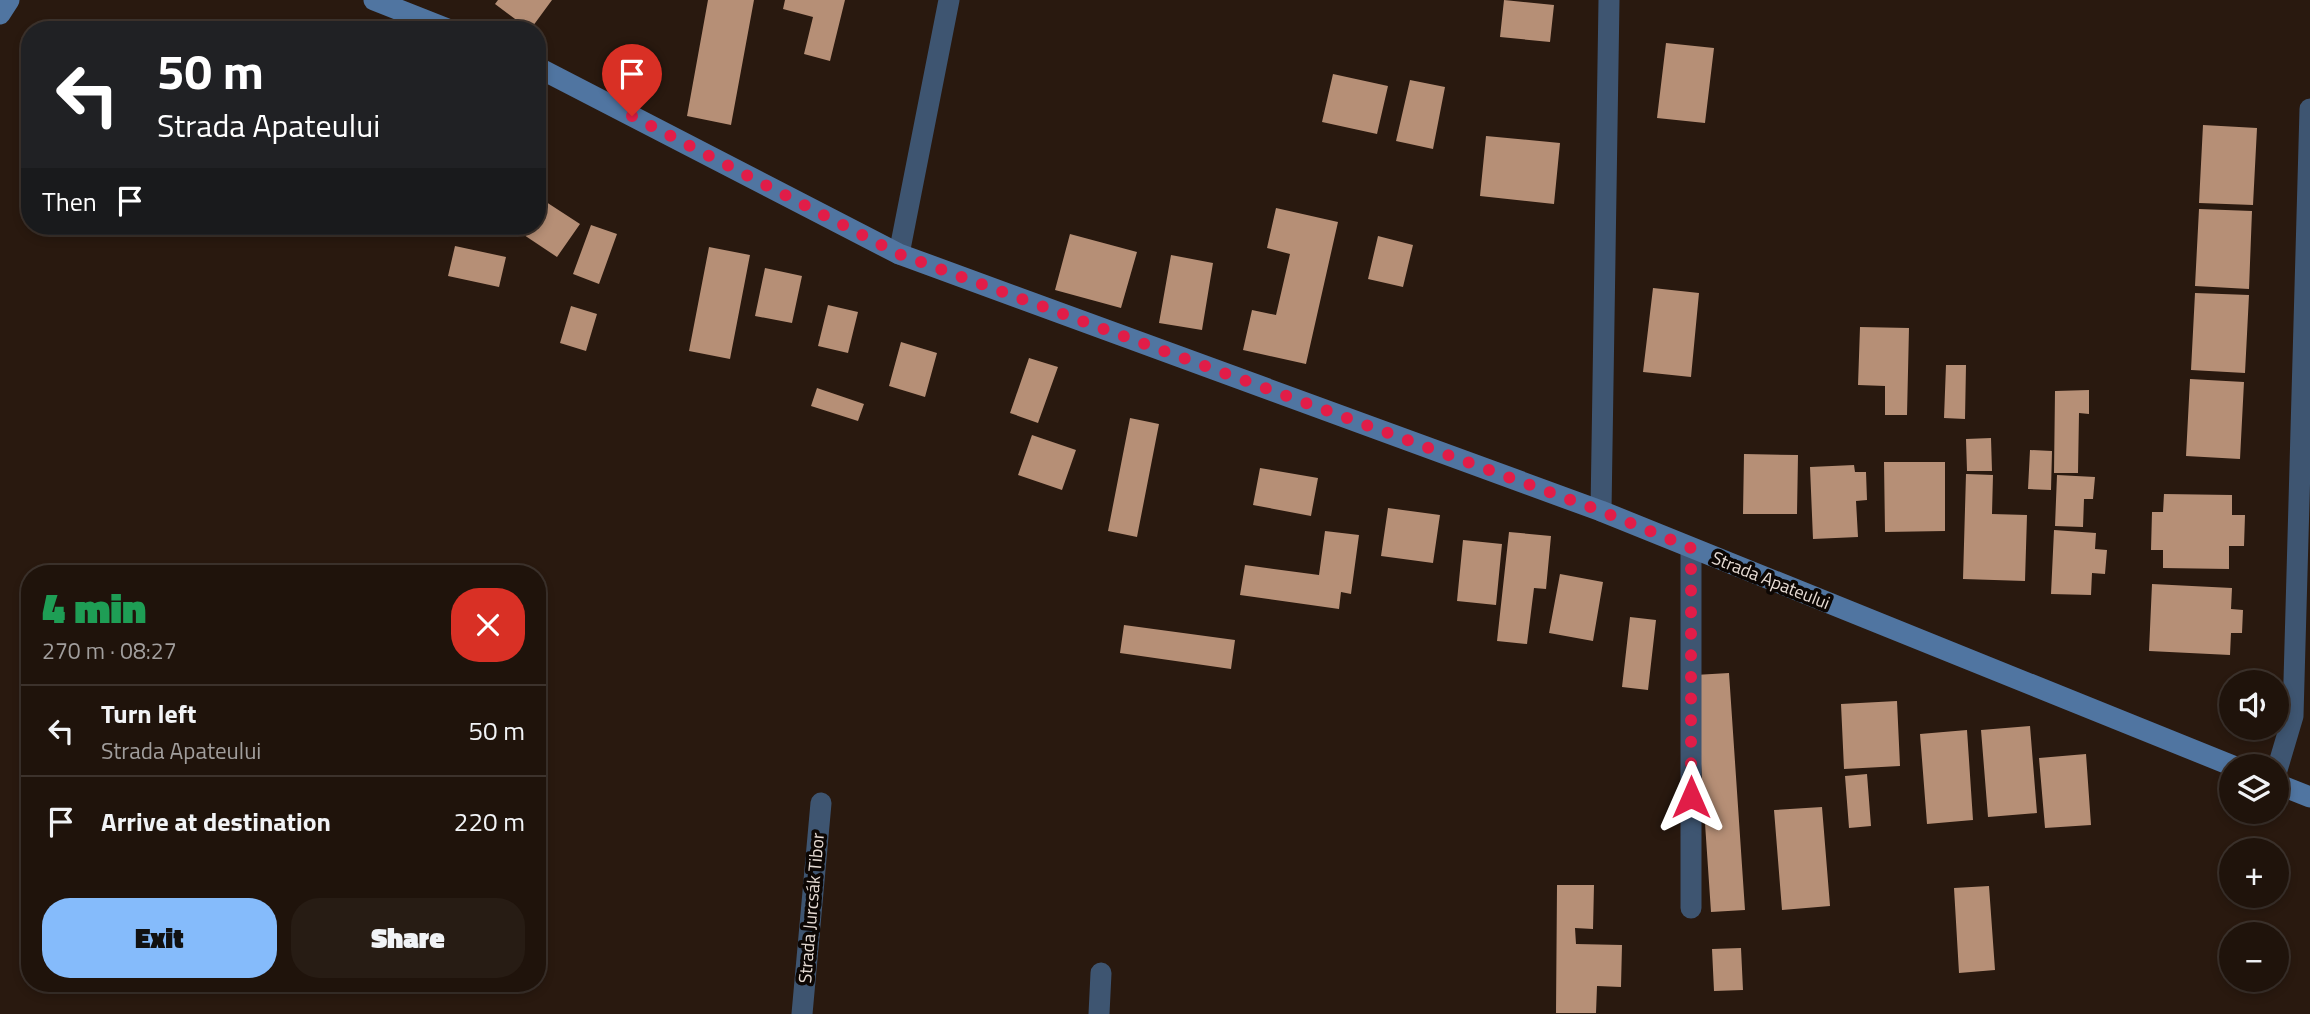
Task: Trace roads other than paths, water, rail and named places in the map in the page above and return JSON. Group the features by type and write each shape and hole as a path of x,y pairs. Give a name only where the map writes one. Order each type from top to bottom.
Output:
{"street":[{"path":"0,14 9,0"},
{"path":"374,0 427,21"},
{"path":"899,254 949,0"},
{"path":"1601,511 1609,0"},
{"name":"Strada Apateului","path":"546,73 899,254 1601,511 2219,760"},
{"path":"2282,754 2293,716 2310,109"},
{"path":"1691,548 1691,908"},
{"path":"2289,789 2310,797"},
{"name":"Strada Jurcsák Tibor","path":"802,1014 821,803"},
{"path":"1099,1014 1101,973"}]}
